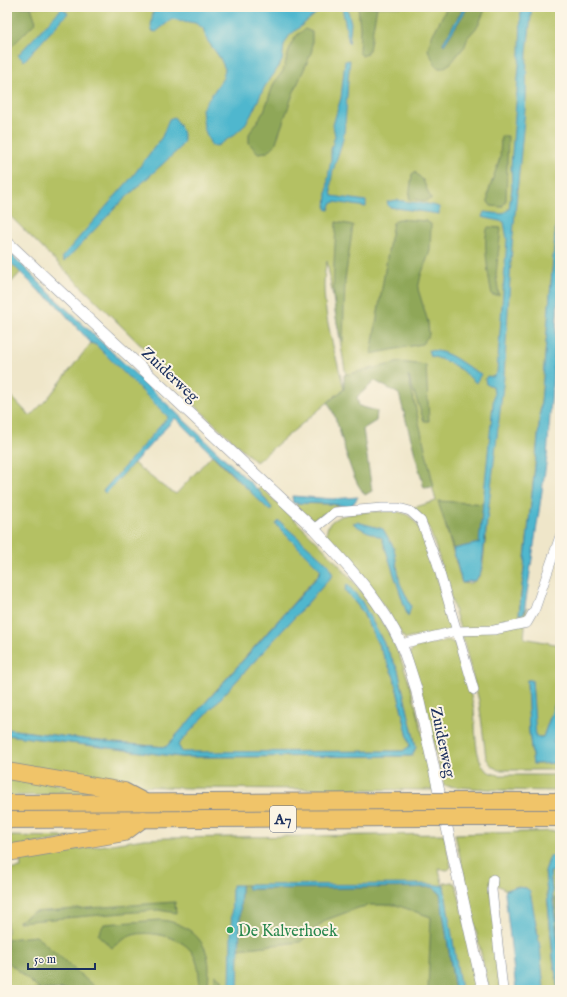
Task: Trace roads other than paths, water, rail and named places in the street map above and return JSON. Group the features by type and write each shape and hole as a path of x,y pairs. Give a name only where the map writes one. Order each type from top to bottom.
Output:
{"highway":[{"name":"A7","path":"7,771 124,791 144,802"},
{"name":"A7","path":"7,803 423,800 560,801"},
{"name":"A7","path":"7,820 560,818"},
{"path":"7,852 124,833 143,819"}],"street":[{"name":"Zuiderweg","path":"7,242 314,529 371,595 401,644 416,688 483,990"},
{"path":"314,529 335,512 382,508 399,508 410,511 421,521 437,563 474,690"},
{"path":"401,644 456,631 494,630 527,622 536,609 560,536"},
{"path":"493,879 492,890 503,990"}],"water":[{"path":"154,7 324,7 289,36 284,45 282,61 265,86 244,126 234,135 217,146 211,145 204,128 202,109 223,78 225,69 220,58 207,40 203,28 195,23 172,19 156,32 152,31 151,26"},
{"path":"342,7 347,7 351,23 349,44"},
{"path":"464,7 468,7 444,45 443,43"},
{"path":"521,7 532,7 527,52 526,99 512,245 504,377 481,572 476,580 462,583 453,549 479,543 494,394 493,386 486,384 485,379 487,376 493,377 497,372 507,239 504,222 482,217 484,212 502,214 509,209 512,188 511,166 520,53"},
{"path":"62,8 68,13 24,61 18,55"},
{"path":"350,60 344,133 331,180 331,188 332,196 366,201 366,207 335,202 331,204 329,210 326,209 331,150 335,136 333,125 341,98 345,61"},
{"path":"174,117 181,128 184,137 184,141 179,149 118,205 64,262 62,257 132,177 162,137 169,119"},
{"path":"560,175 560,273 547,457 524,613 519,615 538,438"},
{"path":"397,200 429,204 439,207 439,214 389,207 387,202"},
{"path":"7,250 58,301 258,490 272,508 270,511 175,418 106,493 103,491 168,417 96,345 91,343 55,303 39,291 7,259"},
{"path":"428,350 450,355 481,374 476,383 455,366 444,360 430,356"},
{"path":"292,496 333,499 358,497 351,507 332,504 293,503"},
{"path":"279,521 328,564 333,575 178,745 182,752 403,751 410,746 394,677 362,611 345,590 347,584 361,600 398,670 416,747 412,756 181,757 7,735 7,729 114,743 166,747 319,575 321,570 280,529 276,524"},
{"path":"357,522 383,529 394,548 400,583 411,606 408,617 382,538 363,530 353,523"},
{"path":"527,680 532,680 536,737 543,737 560,690 560,726 553,742 560,743 560,763 533,764 529,731"},
{"path":"560,855 560,870 550,872 560,963 560,990 558,990 553,957 545,871 550,856"},
{"path":"430,884 444,886 461,990 455,990 440,893 433,887 248,889 247,885"},
{"path":"232,885 241,885 238,990 230,990"},
{"path":"515,887 526,888 530,891 540,947 544,990 516,990 505,893 506,890"}],"place":[{"name":"De Kalverhoek","path":"230,930"}]}
